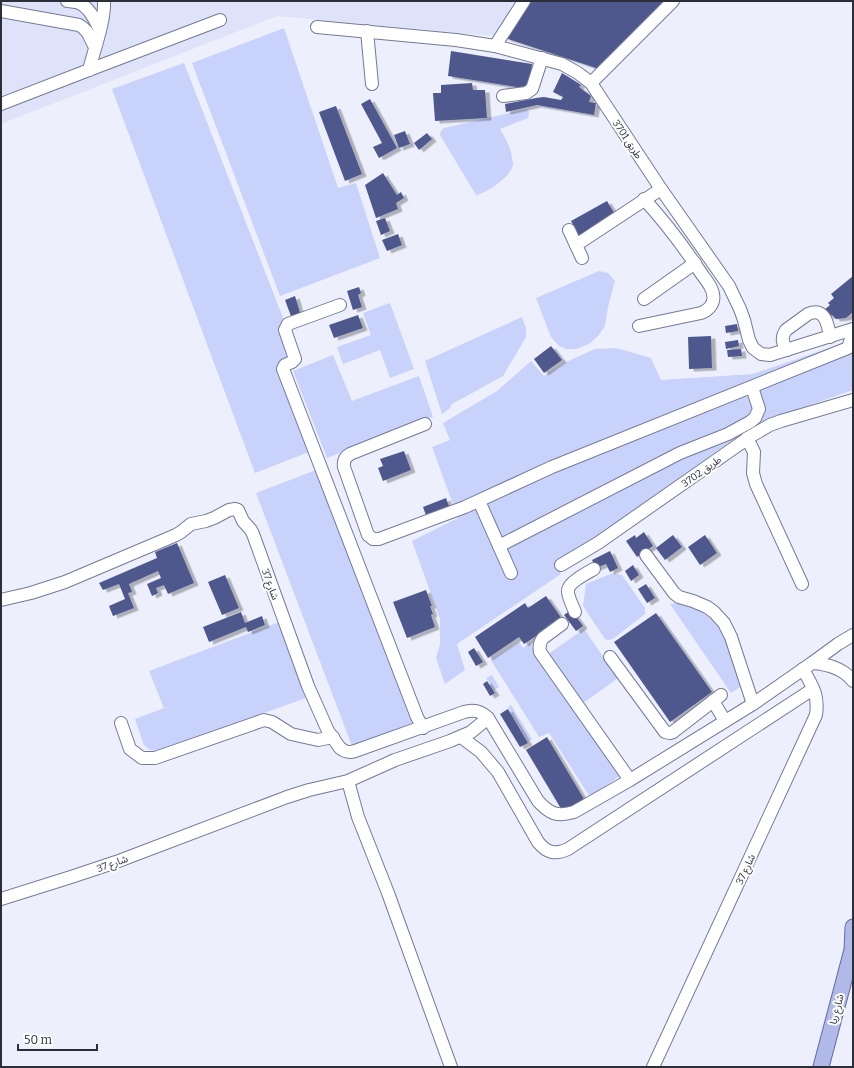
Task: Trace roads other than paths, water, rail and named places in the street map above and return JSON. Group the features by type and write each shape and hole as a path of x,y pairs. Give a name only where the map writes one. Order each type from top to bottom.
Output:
{"main road":[{"name":"شارع ريا","path":"821,1067 852,950 853,927"}],"street":[{"path":"67,1 77,2 83,6 91,14 100,30"},
{"path":"89,70 100,30 104,1"},
{"path":"495,46 524,1"},
{"path":"590,83 672,1"},
{"path":"1,11 79,25 88,32 95,47"},
{"path":"1,104 220,20"},
{"name":"طريق 3701","path":"317,27 456,40 495,46 570,67 590,83 661,189 729,286 740,309 749,340 753,348 761,354 770,355 851,330"},
{"path":"367,32 372,84"},
{"path":"503,96 528,92 532,89 542,58"},
{"path":"576,245 661,189"},
{"path":"639,326 701,313 708,309 713,302 713,294 710,286 695,263 644,199"},
{"path":"569,230 582,258"},
{"path":"644,300 695,263"},
{"path":"340,305 288,324 285,330 295,359 285,365 283,369 423,728"},
{"path":"787,350 782,342 786,330 812,312 820,313 824,317 828,326 830,337"},
{"path":"425,424 350,454 344,459 344,467 368,535 373,539 379,540 479,501 552,468 848,348 851,339 851,330"},
{"path":"499,546 680,453 728,434 753,420 759,409 752,387"},
{"name":"طريق 3702","path":"580,578 564,563 598,543 747,438 781,421 853,400"},
{"path":"747,438 754,452 753,473 756,484 802,584"},
{"path":"479,501 511,572"},
{"name":"شارع 37","path":"1,600 42,590 65,582 176,535 191,524 206,521 229,510 235,509 238,510 243,521 253,534 317,708 328,731 343,750 352,752 469,711 474,710 480,712 488,718 461,737 389,762 348,781 287,796 116,862 1,899"},
{"path":"646,555 676,596 694,601 708,608 724,623 731,637 753,704"},
{"path":"575,612 568,594 568,588 594,569"},
{"path":"562,624 540,641 540,652 630,780"},
{"path":"488,718 538,801 545,809 554,813 564,814 574,812 630,780 753,704 853,635"},
{"path":"610,657 662,731 670,733 673,732 717,698 725,721"},
{"path":"808,666 826,664 839,669 853,681"},
{"name":"شارع 37","path":"653,1067 813,723 818,704 808,666"},
{"path":"461,737 482,752 498,772 542,848 555,853 568,849 814,689"},
{"path":"121,723 130,749 142,758 155,758 264,720 272,722 291,734 318,740 333,737"},
{"path":"348,781 358,817 388,893 451,1067"}]}
